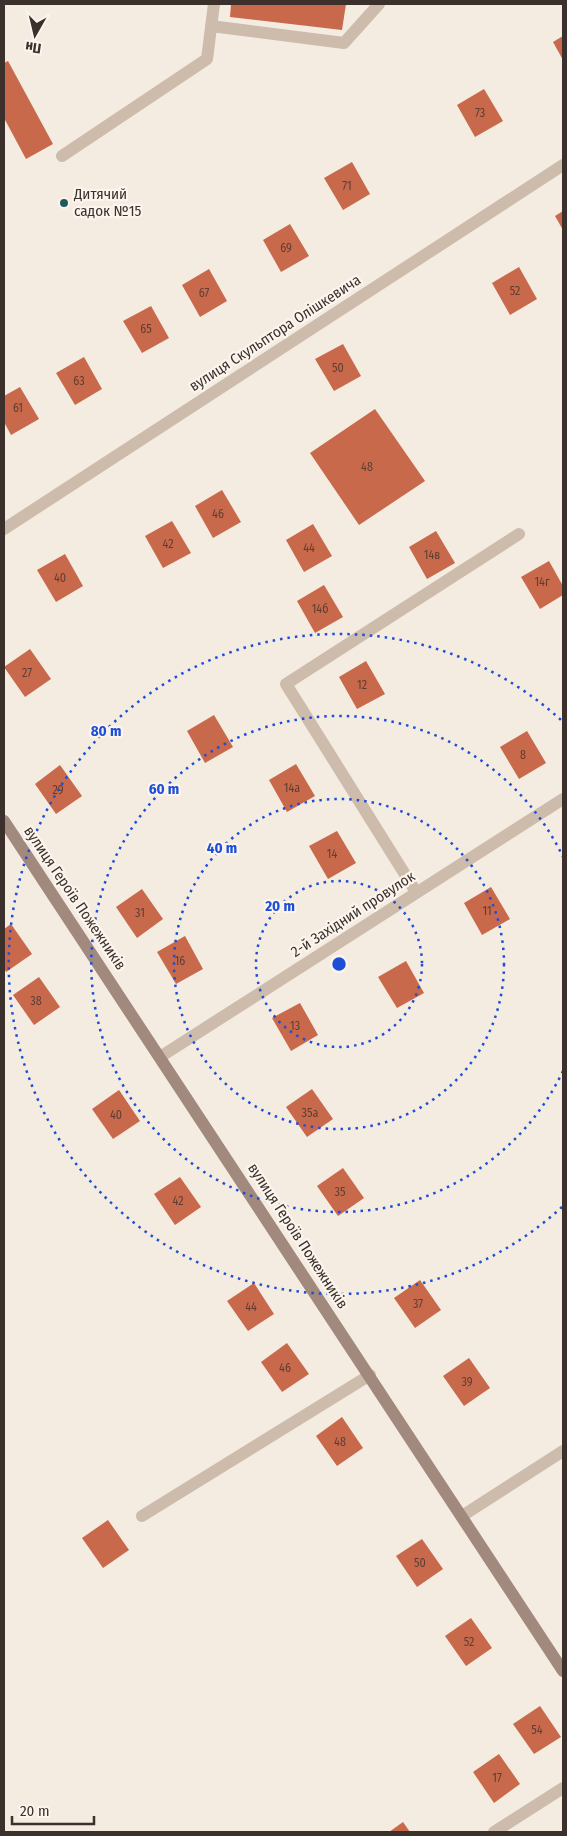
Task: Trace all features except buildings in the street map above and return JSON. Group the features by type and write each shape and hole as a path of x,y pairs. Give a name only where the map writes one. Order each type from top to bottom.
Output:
{"street":[{"path":"62,156 206,59 214,4"},
{"path":"211,26 344,43 379,4"},
{"name":"вулиця Скульптора Олішкевича","path":"4,528 563,165"},
{"path":"416,892 286,684 519,534"},
{"name":"2-й Західний провулок","path":"160,1057 563,799"},
{"name":"вулиця Героїв Пожежників","path":"4,821 563,1671"},
{"path":"142,1516 370,1375"},
{"path":"462,1516 563,1450"},
{"path":"494,1832 563,1788"}],"place":[{"name":"Дитячий садок №15","path":"64,203"}]}
